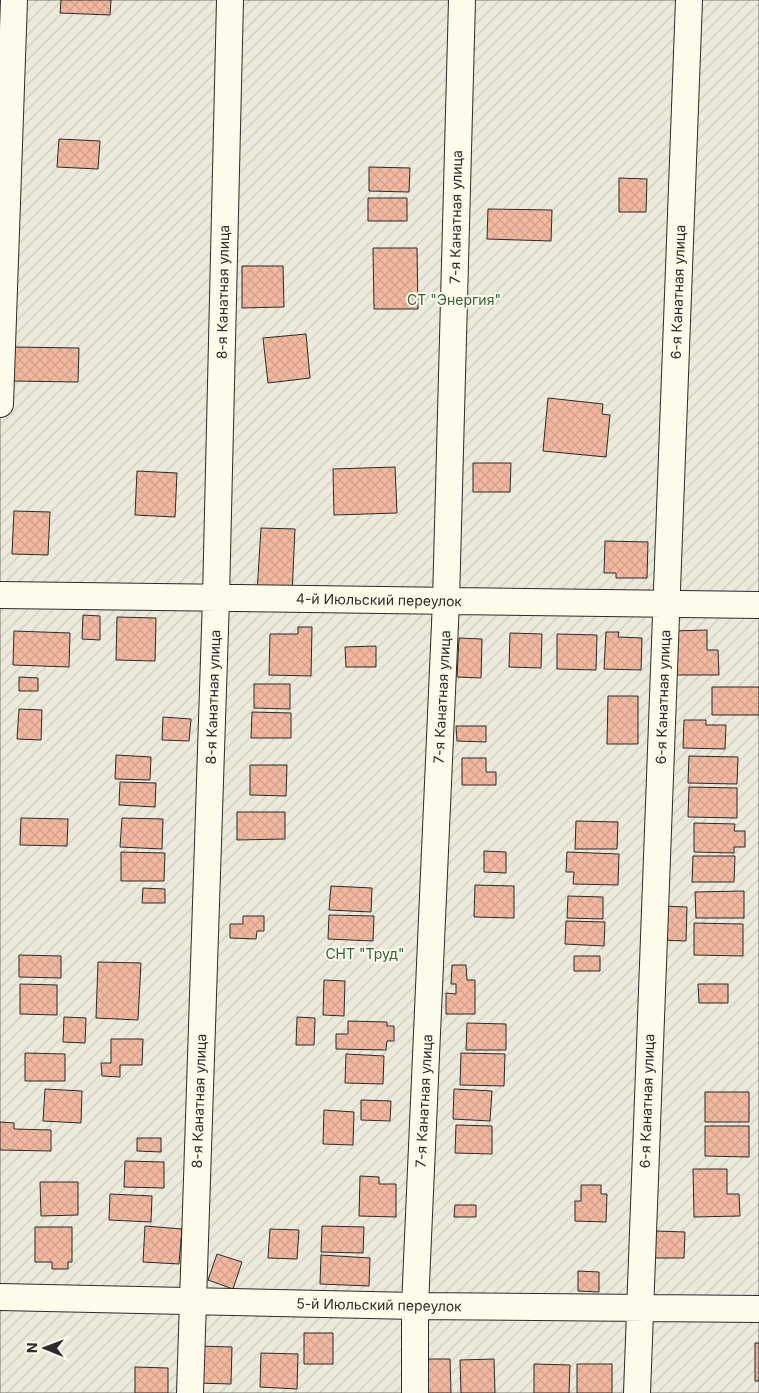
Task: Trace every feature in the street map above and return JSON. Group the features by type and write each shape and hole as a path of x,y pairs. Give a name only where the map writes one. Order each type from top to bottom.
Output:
{"lane":[{"path":"0,404 14,0"},
{"name":"8-я Канатная улица","path":"190,1393 216,598 230,0"},
{"name":"7-я Канатная улица","path":"415,1393 416,1306 446,601 462,0"},
{"name":"6-я Канатная улица","path":"636,1393 667,604 688,0"},
{"name":"4-й Июльский переулок","path":"0,595 759,605"},
{"name":"5-й Июльский переулок","path":"0,1297 416,1306 759,1309"}],"green space":[{"path":"0,0 759,0 759,1393 0,1393"}],"building":[{"path":"61,0 111,0 110,15 60,13"},
{"path":"59,139 100,141 98,169 57,167"},
{"path":"369,167 410,168 409,192 369,191"},
{"path":"619,178 647,179 646,212 619,212"},
{"path":"368,198 407,198 407,221 368,221"},
{"path":"488,209 552,210 551,241 487,239"},
{"path":"373,248 417,248 418,309 374,309"},
{"path":"242,266 283,266 284,307 242,308"},
{"path":"306,334 310,378 268,383 263,338"},
{"path":"13,347 79,348 78,382 13,381"},
{"path":"548,398 603,404 602,414 610,415 606,457 543,451"},
{"path":"473,463 511,463 510,492 473,492"},
{"path":"395,467 397,513 334,515 333,469"},
{"path":"137,471 177,473 175,517 135,515"},
{"path":"14,511 50,512 48,555 12,554"},
{"path":"261,528 295,529 292,595 257,593"},
{"path":"605,541 648,542 647,578 616,578 616,573 604,573"},
{"path":"83,615 100,616 100,640 82,639"},
{"path":"117,617 156,618 155,661 116,660"},
{"path":"298,627 312,627 311,676 269,675 270,634 298,634"},
{"path":"707,630 707,650 718,650 719,675 672,675 672,631"},
{"path":"14,631 70,633 69,667 13,665"},
{"path":"606,632 619,632 618,637 642,638 641,670 604,669"},
{"path":"510,633 542,634 541,668 509,667"},
{"path":"557,634 597,635 596,670 557,669"},
{"path":"459,638 482,639 481,678 457,677"},
{"path":"376,646 376,667 346,667 345,647"},
{"path":"19,677 38,678 38,691 19,691"},
{"path":"254,684 290,684 290,709 254,708"},
{"path":"712,687 759,687 759,715 712,715"},
{"path":"608,696 638,696 638,744 607,744"},
{"path":"19,709 42,710 41,740 17,739"},
{"path":"252,712 291,713 291,738 251,738"},
{"path":"163,717 191,719 189,741 162,740"},
{"path":"684,720 706,720 706,725 726,725 725,749 683,748"},
{"path":"456,726 486,726 486,742 457,741"},
{"path":"116,755 151,757 150,780 115,779"},
{"path":"689,756 738,757 737,784 688,783"},
{"path":"462,758 486,758 486,772 496,772 496,785 462,785"},
{"path":"250,765 287,765 286,796 250,795"},
{"path":"120,782 156,783 155,807 119,805"},
{"path":"689,787 737,788 737,818 688,817"},
{"path":"237,812 285,812 285,839 237,840"},
{"path":"21,818 68,819 67,846 20,845"},
{"path":"122,818 163,819 162,849 120,847"},
{"path":"576,821 618,822 617,849 575,849"},
{"path":"694,823 735,824 734,831 745,831 745,847 734,847 734,853 694,852"},
{"path":"484,851 506,852 506,873 484,872"},
{"path":"121,852 165,853 164,881 121,881"},
{"path":"567,852 619,854 618,885 573,884 574,872 566,872"},
{"path":"693,856 735,856 734,882 692,882"},
{"path":"475,885 514,886 514,918 474,917"},
{"path":"331,886 372,888 371,912 329,910"},
{"path":"143,888 165,889 165,903 142,903"},
{"path":"744,891 744,918 696,918 695,892"},
{"path":"568,896 603,897 603,919 567,918"},
{"path":"661,906 687,907 686,941 660,940"},
{"path":"329,915 374,916 373,941 328,939"},
{"path":"243,916 264,916 264,931 257,931 256,939 230,938 230,924 243,924"},
{"path":"566,921 605,922 604,946 565,944"},
{"path":"694,923 743,924 743,956 694,955"},
{"path":"19,955 61,956 61,978 19,977"},
{"path":"574,956 600,956 600,971 574,971"},
{"path":"98,962 141,963 138,1020 96,1018"},
{"path":"452,965 466,965 467,980 475,980 475,1014 446,1014 446,993 456,994 456,984 451,984"},
{"path":"324,980 345,981 344,1016 323,1015"},
{"path":"20,984 57,985 57,1015 20,1014"},
{"path":"698,984 728,984 728,1003 699,1003"},
{"path":"64,1017 86,1018 85,1043 63,1042"},
{"path":"297,1017 315,1018 314,1045 296,1045"},
{"path":"348,1021 387,1022 387,1026 394,1026 394,1041 387,1041 386,1050 336,1049 336,1034 348,1034"},
{"path":"467,1023 506,1024 506,1050 466,1050"},
{"path":"111,1039 143,1039 142,1065 120,1065 120,1077 102,1076 101,1063 111,1063"},
{"path":"25,1053 65,1054 65,1081 25,1081"},
{"path":"461,1053 505,1054 504,1086 460,1085"},
{"path":"346,1054 384,1056 383,1084 345,1083"},
{"path":"45,1089 82,1091 81,1123 43,1121"},
{"path":"454,1089 492,1091 490,1121 453,1119"},
{"path":"705,1092 749,1092 749,1122 705,1122"},
{"path":"361,1100 391,1101 390,1121 361,1120"},
{"path":"324,1110 354,1112 353,1145 323,1144"},
{"path":"0,1122 14,1123 14,1129 51,1130 51,1151 0,1150"},
{"path":"456,1125 492,1126 492,1154 455,1153"},
{"path":"705,1126 749,1126 749,1157 705,1156"},
{"path":"137,1138 161,1138 161,1152 137,1151"},
{"path":"125,1161 164,1162 164,1188 124,1187"},
{"path":"693,1169 727,1169 727,1194 739,1194 740,1216 694,1217"},
{"path":"360,1176 379,1177 379,1184 396,1184 396,1217 359,1216"},
{"path":"40,1182 78,1182 78,1215 41,1216"},
{"path":"581,1185 601,1185 601,1194 607,1194 606,1222 575,1221 575,1201 581,1201"},
{"path":"110,1194 152,1196 151,1222 109,1220"},
{"path":"455,1205 476,1205 476,1217 454,1217"},
{"path":"145,1226 182,1229 179,1264 143,1262"},
{"path":"322,1226 364,1227 363,1253 321,1252"},
{"path":"35,1227 72,1227 72,1262 68,1262 68,1269 52,1269 52,1262 35,1262"},
{"path":"270,1229 299,1230 297,1259 268,1258"},
{"path":"656,1231 685,1232 684,1258 655,1258"},
{"path":"217,1254 242,1262 233,1289 208,1280"},
{"path":"321,1255 370,1258 369,1286 320,1284"},
{"path":"578,1271 599,1272 599,1292 578,1291"},
{"path":"304,1333 333,1333 333,1364 304,1364"},
{"path":"755,1343 759,1343 759,1381 755,1381"},
{"path":"198,1346 232,1347 231,1384 197,1383"},
{"path":"261,1353 298,1354 297,1389 260,1387"},
{"path":"421,1359 450,1359 451,1393 422,1393"},
{"path":"494,1359 495,1393 461,1393 460,1360"},
{"path":"534,1364 570,1365 569,1393 534,1393"},
{"path":"577,1364 612,1364 612,1393 577,1393"},
{"path":"135,1367 168,1368 168,1393 135,1393"}],"park label":[{"name":"СТ \"Энергия\"","path":"454,300"},
{"name":"СНТ \"Труд\"","path":"365,954"}]}
